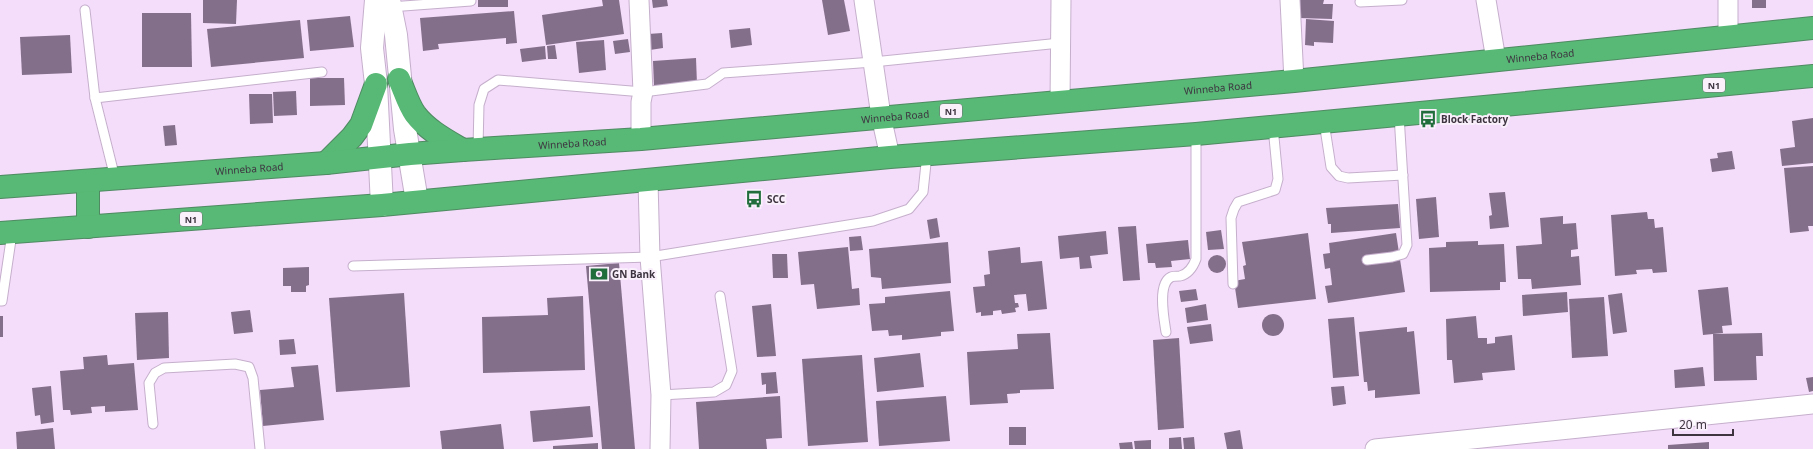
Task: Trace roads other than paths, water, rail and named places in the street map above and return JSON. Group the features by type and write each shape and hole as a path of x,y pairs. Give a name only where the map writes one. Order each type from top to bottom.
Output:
{"highway":[{"name":"Winneba Road","path":"0,187 88,182 326,164 410,154 470,149 641,139 881,116 1294,81 1813,28"},
{"name":"N1","path":"6,233 382,205 890,157 1196,134 1813,76"},
{"path":"399,79 414,113 422,123 437,135 470,149"},
{"path":"326,164 352,137 360,126 376,84"},
{"path":"88,182 88,226"}],"street":[{"path":"639,0 643,92 640,102 641,139"},
{"path":"864,0 881,116 890,157"},
{"path":"1060,102 1061,0"},
{"path":"1290,0 1294,81"},
{"path":"1486,0 1496,60"},
{"path":"1728,0 1728,37"},
{"path":"385,2 396,35 399,79 417,201"},
{"path":"382,205 376,84 372,38 385,2"},
{"path":"648,180 650,257 661,395 660,449"},
{"path":"1375,449 1813,404"}],"lane":[{"path":"1360,2 1402,0"},
{"path":"385,2 471,1"},
{"path":"85,10 96,98 115,180"},
{"path":"470,149 484,89 498,80 643,92 707,84 723,73 873,62 1060,42"},
{"path":"96,98 322,72"},
{"path":"1367,260 1403,254 1407,245 1399,115"},
{"path":"1324,122 1331,167 1339,176 1348,178 1403,175"},
{"path":"1234,284 1231,218 1238,202 1275,190 1278,179 1274,126"},
{"path":"1166,332 1162,294 1164,283 1171,277 1185,275 1192,268 1196,259 1196,134"},
{"path":"352,266 650,257 873,221 909,209 923,192 927,154"},
{"path":"0,301 2,301 6,233"},
{"path":"661,395 714,392 726,385 732,371 720,296"},
{"path":"153,424 149,382 155,373 164,368 235,364 249,367 253,378 260,449"}],"place":[{"name":"Block Factory","path":"1428,119"},
{"name":"SCC","path":"754,199"},
{"name":"GN Bank","path":"599,274"}]}
